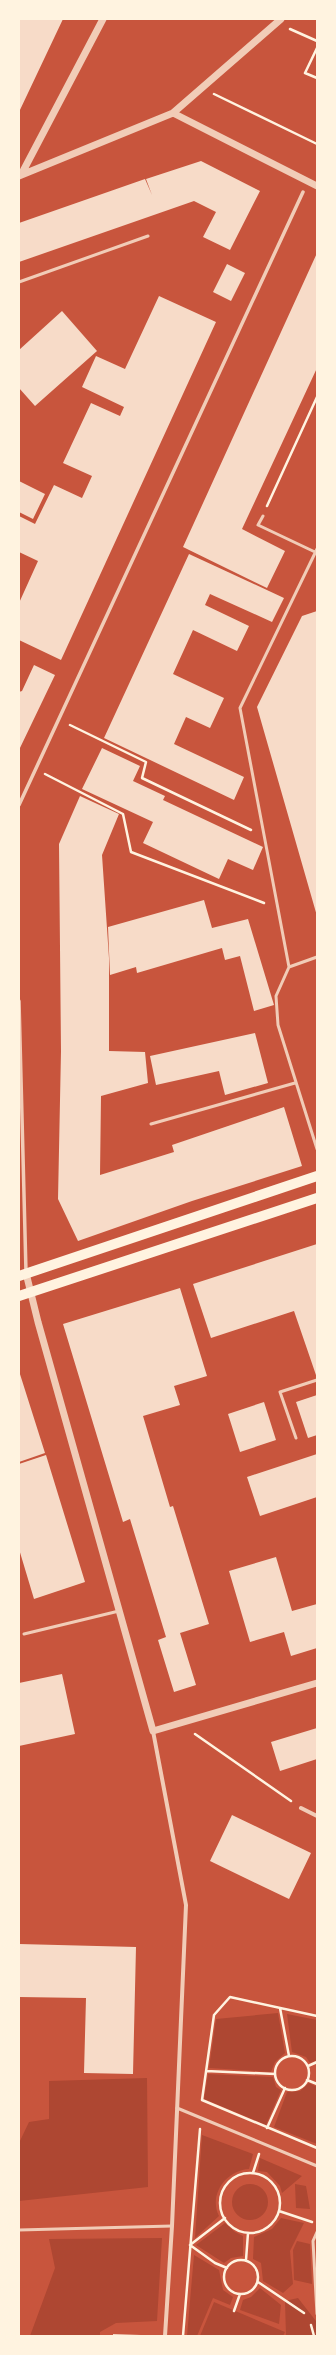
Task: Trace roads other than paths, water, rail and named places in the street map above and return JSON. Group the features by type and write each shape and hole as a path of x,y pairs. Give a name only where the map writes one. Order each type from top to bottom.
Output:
{"main road":[{"path":"23,1274 317,1176"},
{"path":"19,1296 317,1198"}],"street":[{"path":"20,176 103,19"},
{"path":"20,176 173,113 281,19"},
{"path":"173,113 317,186"},
{"path":"19,805 303,192"},
{"path":"19,1001 23,1274 32,1292 38,1322 153,1731 186,1905 172,2226 165,2336"},
{"path":"153,1731 317,1683"},
{"path":"301,1808 317,1816"}],"lane":[{"path":"19,282 148,236"},
{"path":"263,516 258,525 316,550 240,708 289,968 276,996 278,1025 317,1149"},
{"path":"289,968 317,957"},
{"path":"151,1124 295,1083"},
{"path":"296,1438 280,1392 317,1380"},
{"path":"24,1634 120,1611"},
{"path":"177,2108 317,2166"},
{"path":"19,2230 172,2226"},
{"path":"317,2232 313,2241 317,2314"}]}
